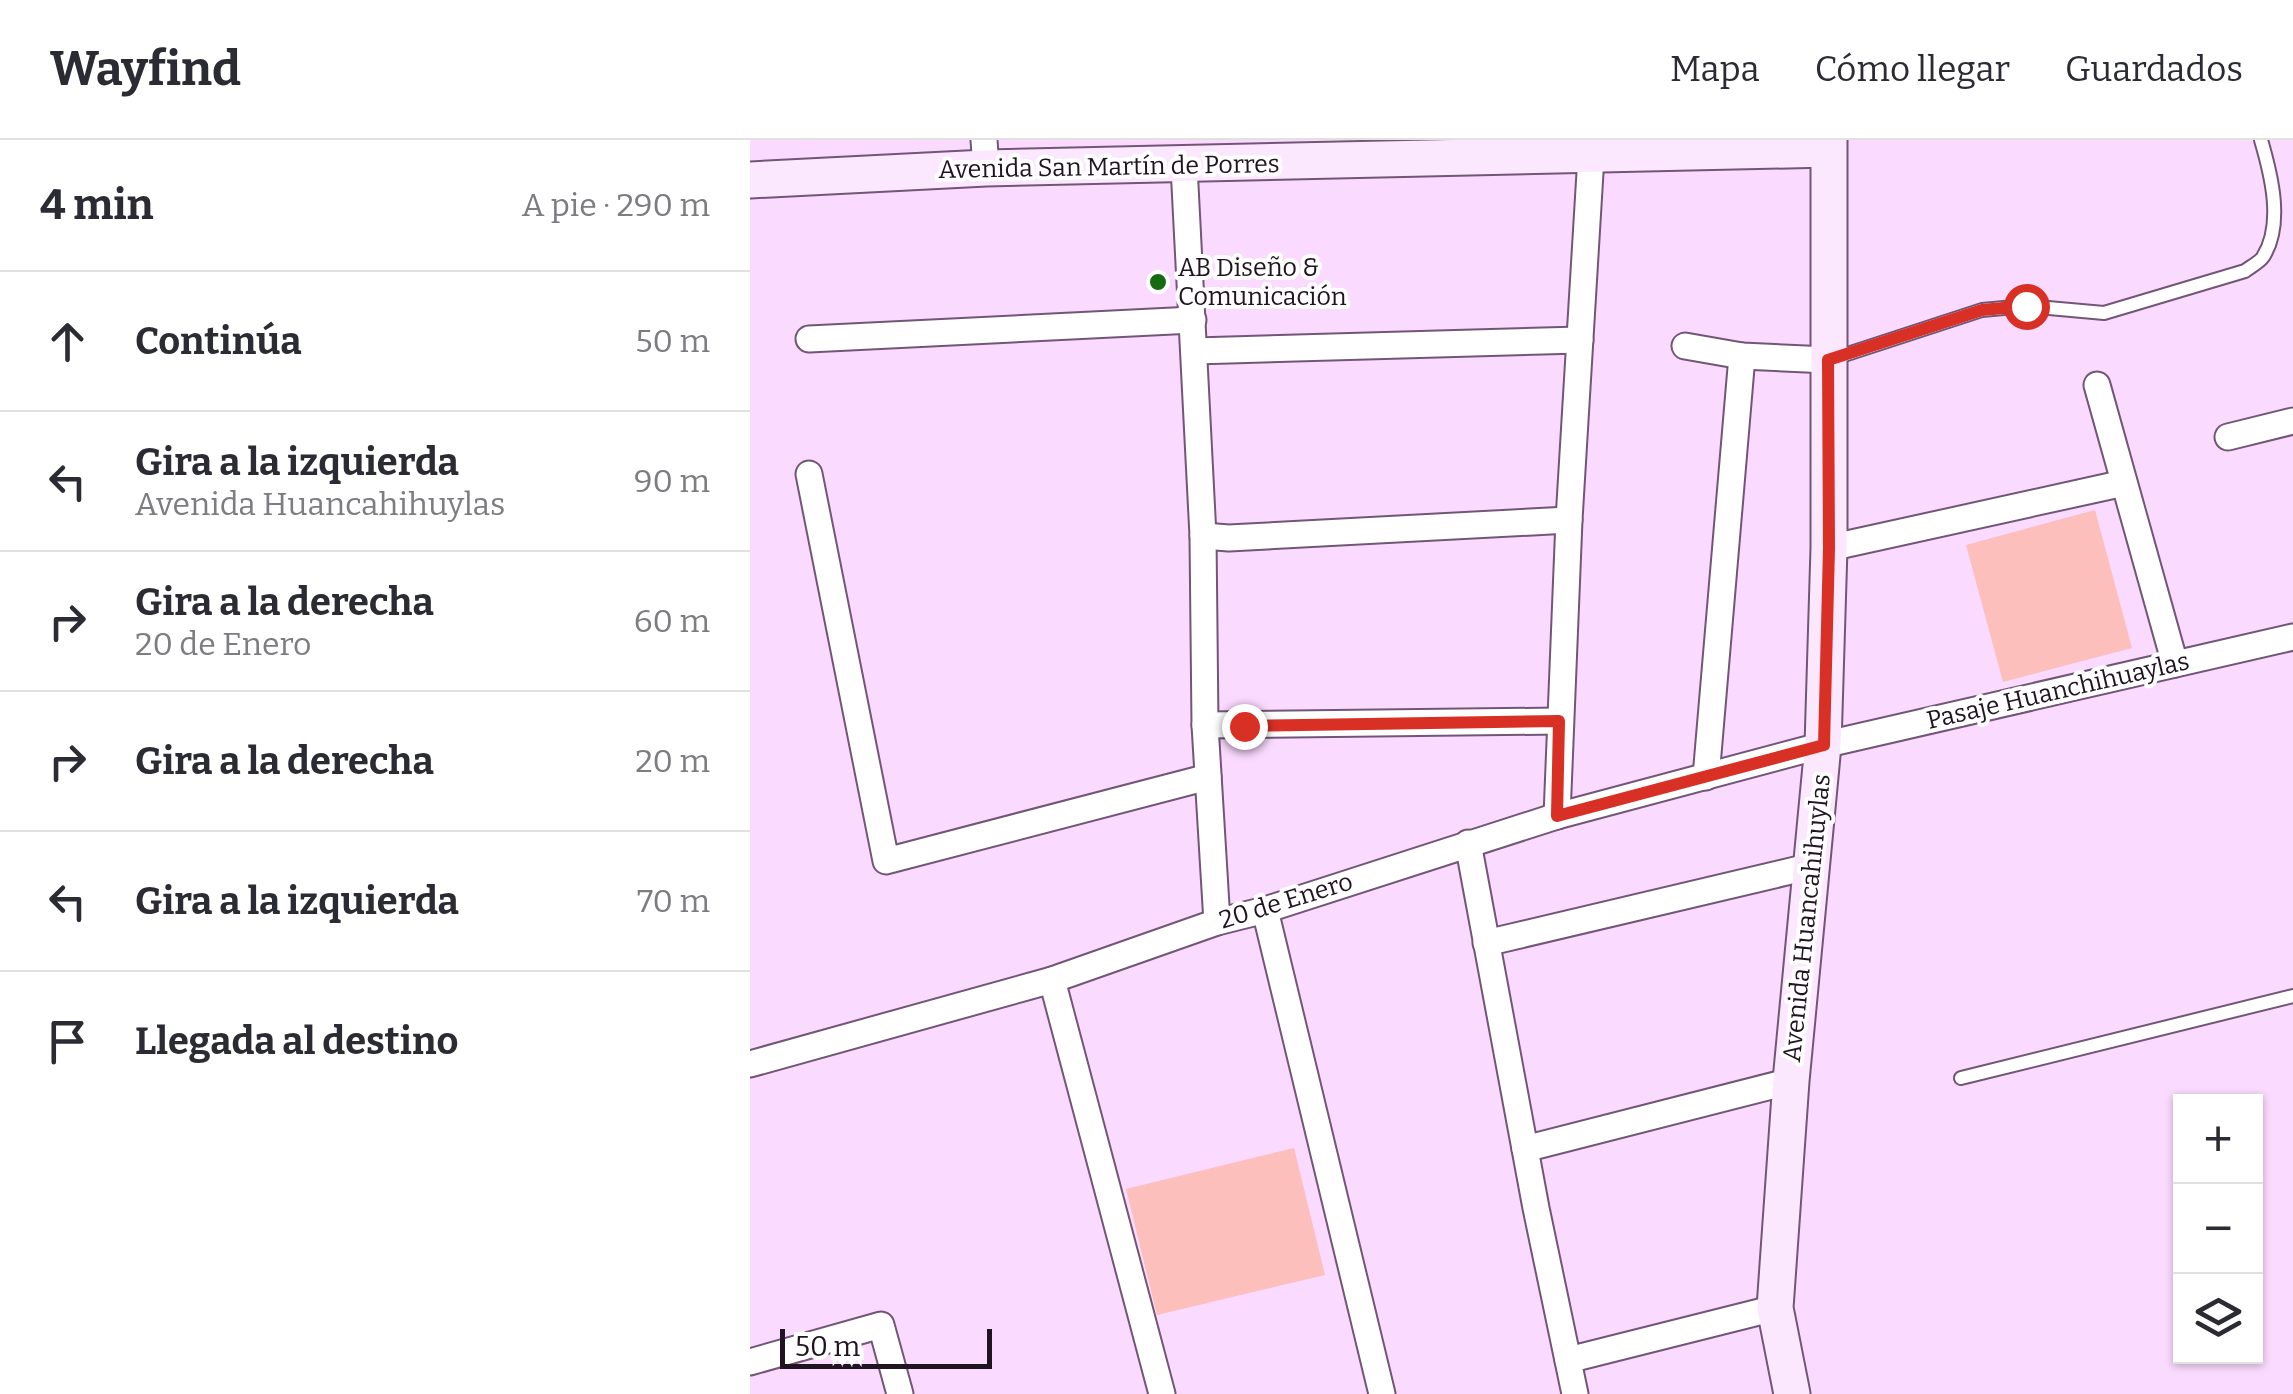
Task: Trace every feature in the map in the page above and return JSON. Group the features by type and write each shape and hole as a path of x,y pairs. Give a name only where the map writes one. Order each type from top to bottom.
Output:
{"street":[{"name":"Avenida Huancahihuylas","path":"1792,1394 1775,1308 1791,1081 1824,745 1829,548 1828,144"},
{"name":"Avenida San Martín de Porres","path":"750,180 985,154 1164,157 1370,151 1591,156 1630,148 1828,144"},
{"path":"1557,816 1569,520 1591,156"},
{"path":"1164,157 1193,320 1203,536 1204,724 1217,922"},
{"path":"809,338 1193,320"},
{"path":"1195,351 1580,340"},
{"path":"1685,346 1742,356 1828,360"},
{"path":"1706,776 1742,356"},
{"path":"2097,385 2175,664"},
{"path":"2228,437 2293,420"},
{"path":"809,474 886,861 1208,777"},
{"path":"1829,548 2124,483"},
{"path":"1203,536 1569,520"},
{"name":"Pasaje Huanchihuaylas","path":"1824,745 2293,638"},
{"path":"1204,724 1559,721"},
{"name":"20 de Enero","path":"750,1064 1052,980 1217,922 1557,816 1824,745"},
{"path":"1468,844 1575,1394"},
{"path":"1486,943 1812,866"},
{"path":"1265,910 1382,1394"},
{"path":"1052,980 1162,1394"},
{"path":"1525,1149 1791,1081"},
{"path":"1568,1360 1775,1308"},
{"path":"750,1362 881,1326 900,1394"}],"lane":[{"path":"1828,360 1982,310 2026,306 2104,313 2245,271 2263,258 2272,227 2272,181 2262,140"},
{"path":"1961,1078 2293,996"}],"shaded area":[{"path":"2095,510 2132,648 2003,682 1966,545"},
{"path":"1294,1148 1325,1275 1157,1315 1126,1189"}],"place":[{"name":"AB Diseño & Comunicación","path":"1158,282"}],"route":[{"path":"1244,726 1559,721 1557,816 1824,745 1828,360 1982,310 2026,306"}]}
